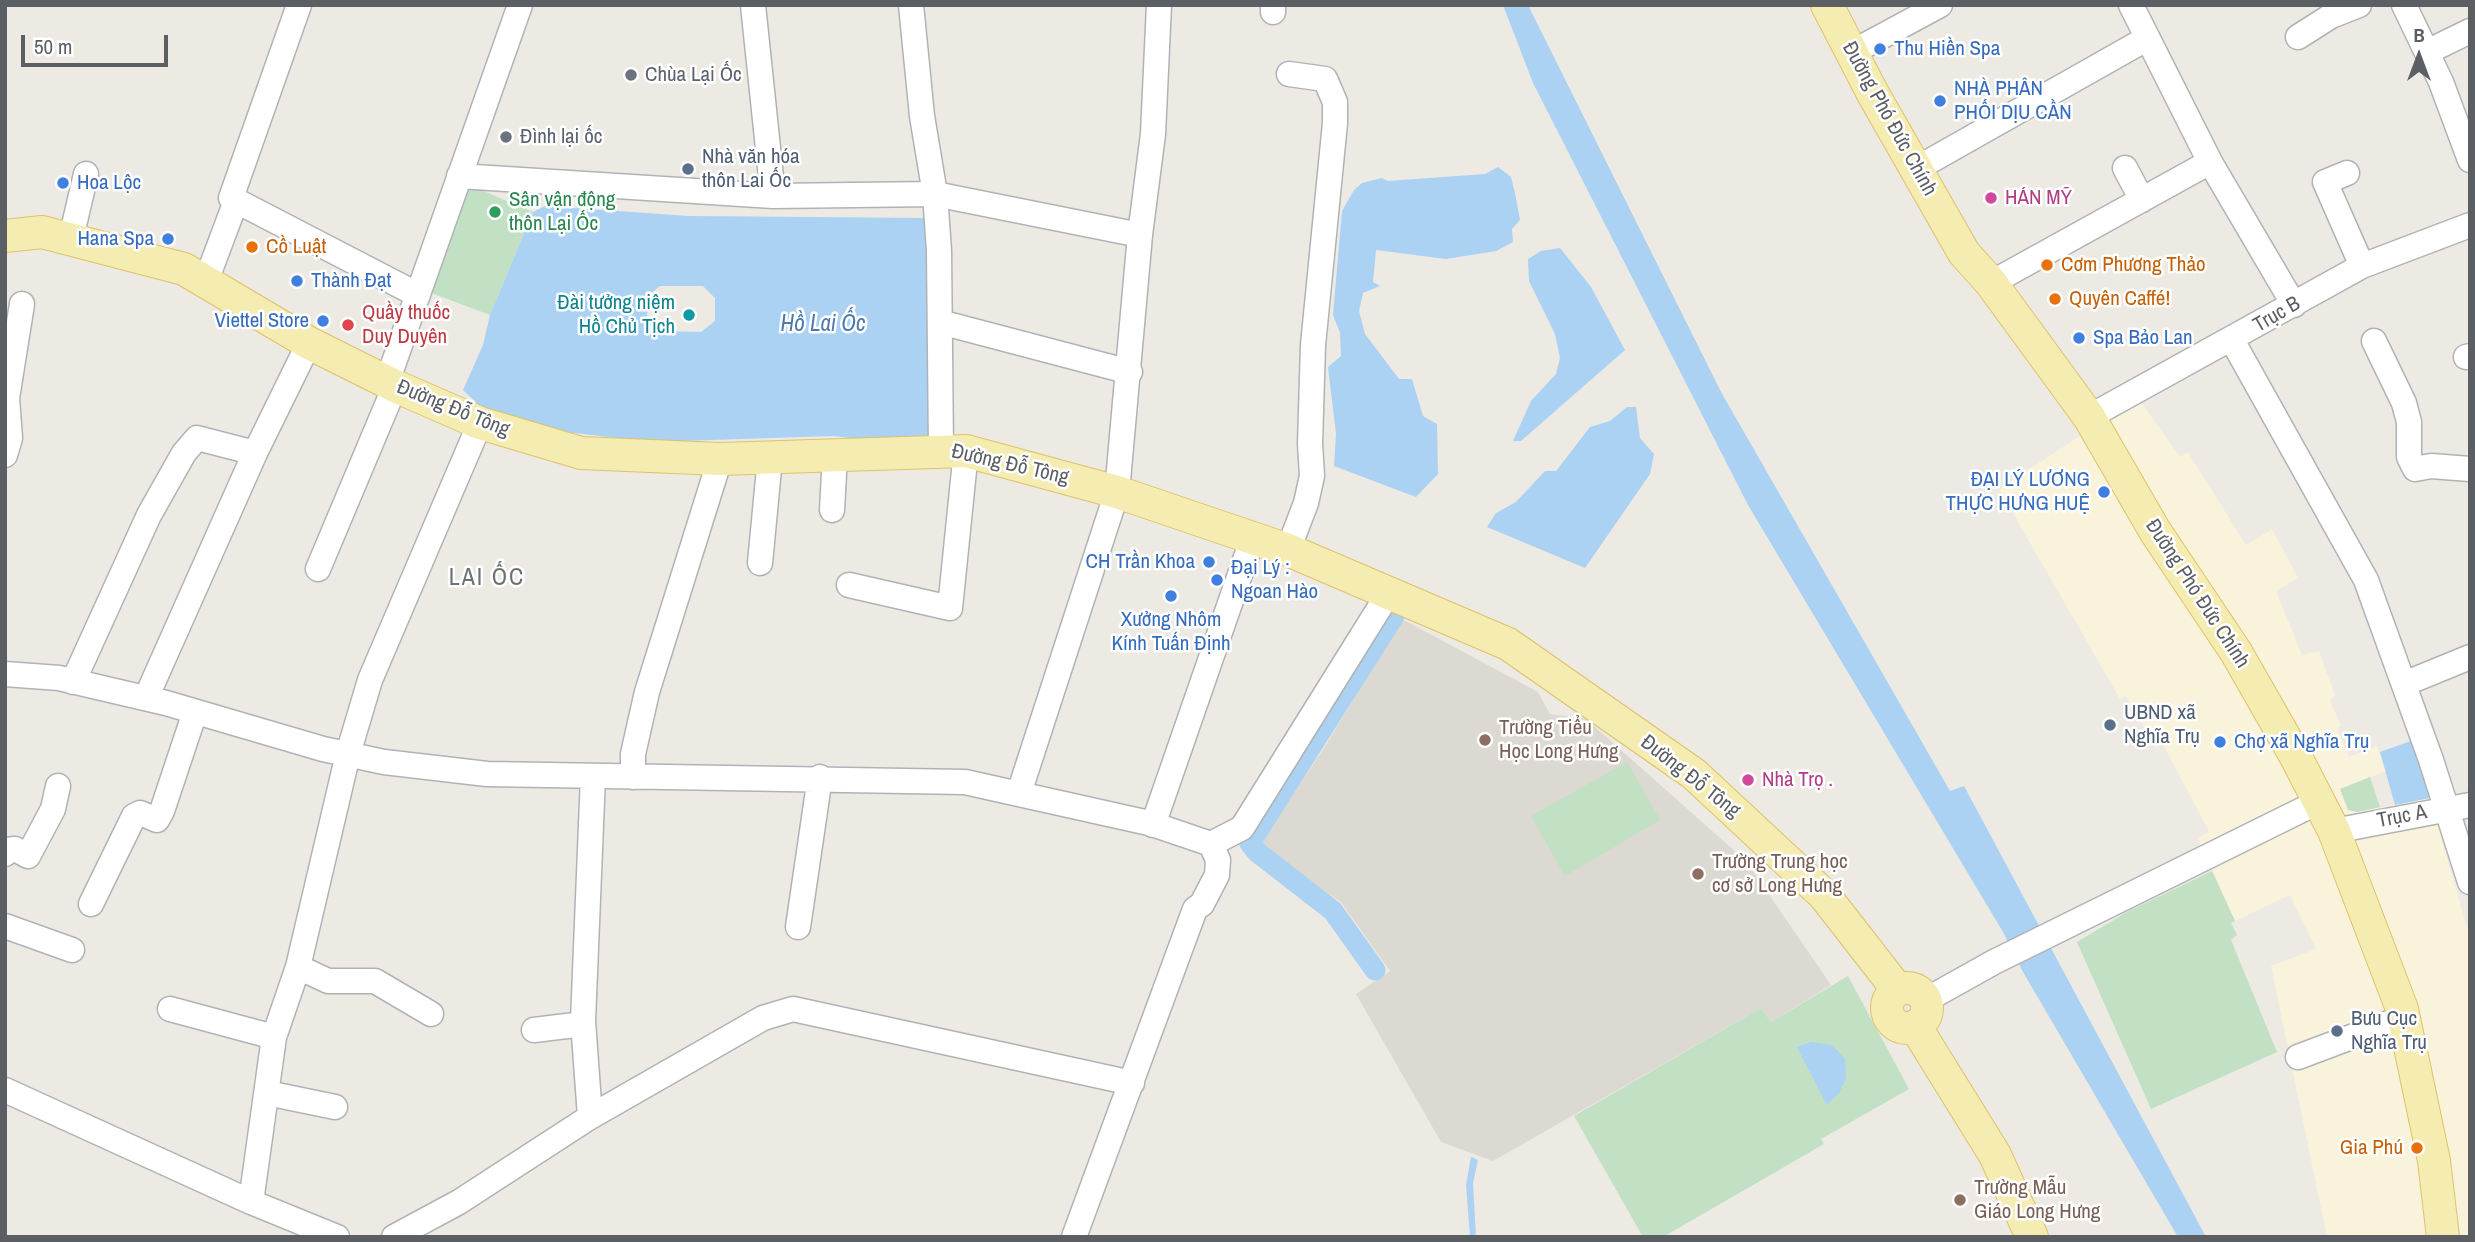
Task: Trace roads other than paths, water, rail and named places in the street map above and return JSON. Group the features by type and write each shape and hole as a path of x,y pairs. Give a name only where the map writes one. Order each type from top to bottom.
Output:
{"main road":[{"name":"Đường Phó Đức Chính","path":"1827,5 1964,253 1991,283 2090,417 2155,531 2236,652 2296,757 2334,831 2402,1009 2434,1161 2443,1237"},
{"name":"Đường Đỗ Tông","path":"5,236 42,232 184,269 309,343 391,384 480,423 581,453 720,459 953,450 1116,492 1253,537 1390,591 1508,644 1694,774 1824,895 1913,1006 1996,1155 2032,1237"}],"street":[{"path":"299,5 231,198 418,295"},
{"path":"318,569 391,384 418,295 520,5"},
{"path":"753,5 773,196"},
{"path":"849,585 950,608 953,450 940,322 935,194 922,116 911,5"},
{"path":"1019,793 1116,492 1130,372 1140,235 1153,134 1159,5"},
{"path":"1852,53 1940,5"},
{"path":"2131,5 2210,162 2294,305"},
{"path":"2298,37 2331,16 2359,5"},
{"path":"2404,5 2427,52 2470,160"},
{"path":"2427,52 2470,31"},
{"path":"1916,169 2146,39"},
{"path":"1288,550 1306,503 1312,476 1310,444 1313,345 1335,123 1335,102 1325,79 1289,74"},
{"path":"1991,283 2210,162"},
{"path":"2125,168 2142,200"},
{"path":"2347,173 2325,182 2362,267"},
{"path":"71,238 86,174"},
{"path":"459,177 773,196 935,194 1140,235"},
{"path":"206,281 236,201"},
{"name":"Trục B","path":"2090,417 2362,267 2470,225"},
{"path":"5,455 10,438 7,398 23,304"},
{"path":"940,322 1130,372"},
{"path":"2232,340 2366,580 2404,684 2470,883"},
{"path":"2374,341 2404,402 2409,422 2409,457 2415,469 2431,466 2470,469"},
{"path":"146,698 255,453 309,343"},
{"path":"251,1202 274,1037 298,967 348,754 370,680 480,423"},
{"path":"72,682 149,514 184,453 197,438 255,453"},
{"path":"832,510 835,455"},
{"path":"760,563 770,458"},
{"path":"633,777 633,754 647,692 720,459"},
{"path":"1153,825 1253,537"},
{"path":"5,674 60,678 146,698 384,762 487,774 820,777 965,782 1153,825 1211,844 1242,828 1390,591"},
{"path":"2404,684 2470,657"},
{"path":"92,904 134,816 140,813 157,820 162,811 195,712"},
{"path":"590,1117 583,1024 593,776"},
{"path":"798,927 820,777"},
{"path":"5,854 7,850 15,849 28,856 53,809 58,786"},
{"path":"1913,1006 1994,962 2318,802"},
{"name":"Trục A","path":"2334,831 2470,805"},
{"path":"1074,1237 1195,909 1202,904 1217,875 1218,860 1211,844"},
{"path":"5,926 72,950"},
{"path":"298,967 328,981 375,981 431,1014"},
{"path":"170,1009 274,1037"},
{"path":"394,1237 459,1202 590,1117 763,1018 793,1009 1132,1083"},
{"path":"2298,1057 2402,1018"},
{"path":"534,1030 583,1024"},
{"path":"5,1090 251,1202 337,1237"},
{"path":"267,1093 335,1107"}],"water":[{"path":"1503,5 1528,5 1721,392 1950,791 1964,786 2206,1237 2178,1237 2023,972 2003,932 1748,505 1533,83"},
{"path":"1498,167 1511,177 1515,193 1520,220 1512,229 1513,242 1496,251 1446,259 1376,250 1373,282 1380,286 1363,293 1359,311 1365,334 1399,379 1412,379 1423,416 1437,424 1438,474 1416,497 1334,466 1336,434 1328,367 1341,356 1340,333 1333,315 1342,211 1354,190 1362,183 1382,178 1388,181 1485,174"},
{"name":"Hồ Lai Ốc","path":"545,206 689,216 926,218 935,448 833,436 651,442 566,432 485,411 463,390 483,345 490,315 533,212","holes":["660,286 703,286 715,298 715,321 701,332 659,331 647,319 648,296"]},
{"path":"1560,248 1591,287 1625,350 1521,441 1513,441 1531,401 1556,374 1560,358 1555,334 1529,281 1528,259 1541,251"},
{"path":"1627,407 1636,407 1640,438 1654,454 1650,474 1585,568 1487,527 1496,513 1516,502 1545,471 1556,471 1590,427 1610,421"},
{"path":"2419,738 2430,798 2395,805 2380,752"},
{"path":"1811,1042 1832,1045 1845,1059 1846,1079 1839,1093 1827,1105 1797,1047"},
{"path":"1471,1157 1478,1160 1473,1183 1476,1237 1470,1237 1466,1185"}],"waterway":[{"path":"1375,970 1333,911 1257,852 1250,843 1394,616"}],"place":[{"name":"Thu Hiền Spa","path":"1880,49"},
{"name":"Chùa Lại Ốc","path":"631,75"},
{"name":"NHÀ PHÂN PHỐI DỊU CẦN","path":"1940,101"},
{"name":"Đình lại ốc","path":"506,137"},
{"name":"Nhà văn hóa thôn Lai Ốc","path":"688,169"},
{"name":"Hoa Lộc","path":"63,183"},
{"name":"HÁN MỸ","path":"1991,198"},
{"name":"Sân vận động thôn Lại Ốc","path":"495,212"},
{"name":"Hana Spa","path":"168,239"},
{"name":"Cồ Luật","path":"252,247"},
{"name":"Cơm Phương Thảo","path":"2047,265"},
{"name":"Thành Đạt","path":"297,281"},
{"name":"Quyên Caffé!","path":"2055,299"},
{"name":"Đài tưởng niệm Hồ Chủ Tịch","path":"689,315"},
{"name":"Viettel Store","path":"323,321"},
{"name":"Quầy thuốc Duy Duyên","path":"348,325"},
{"name":"Spa Bảo Lan","path":"2079,338"},
{"name":"ĐẠI LÝ LƯƠNG THỰC HƯNG HUỆ","path":"2104,492"},
{"name":"CH Trần Khoa","path":"1209,562"},
{"name":"Đại Lý : Ngoan Hào","path":"1217,580"},
{"name":"Xưởng Nhôm Kính Tuấn Định","path":"1171,596"},
{"name":"UBND xã Nghĩa Trụ","path":"2110,725"},
{"name":"Trường Tiểu Học Long Hưng","path":"1485,740"},
{"name":"Chợ xã Nghĩa Trụ","path":"2220,742"},
{"name":"Nhà Trọ .","path":"1748,780"},
{"name":"Trường Trung học cơ sở Long Hưng","path":"1698,874"},
{"name":"Bưu Cục Nghĩa Trụ","path":"2337,1031"},
{"name":"Gia Phú","path":"2417,1148"},
{"name":"Trường Mẫu Giáo Long Hưng","path":"1960,1200"}],"district":[{"name":"LAI ỐC","path":"487,579"}]}
